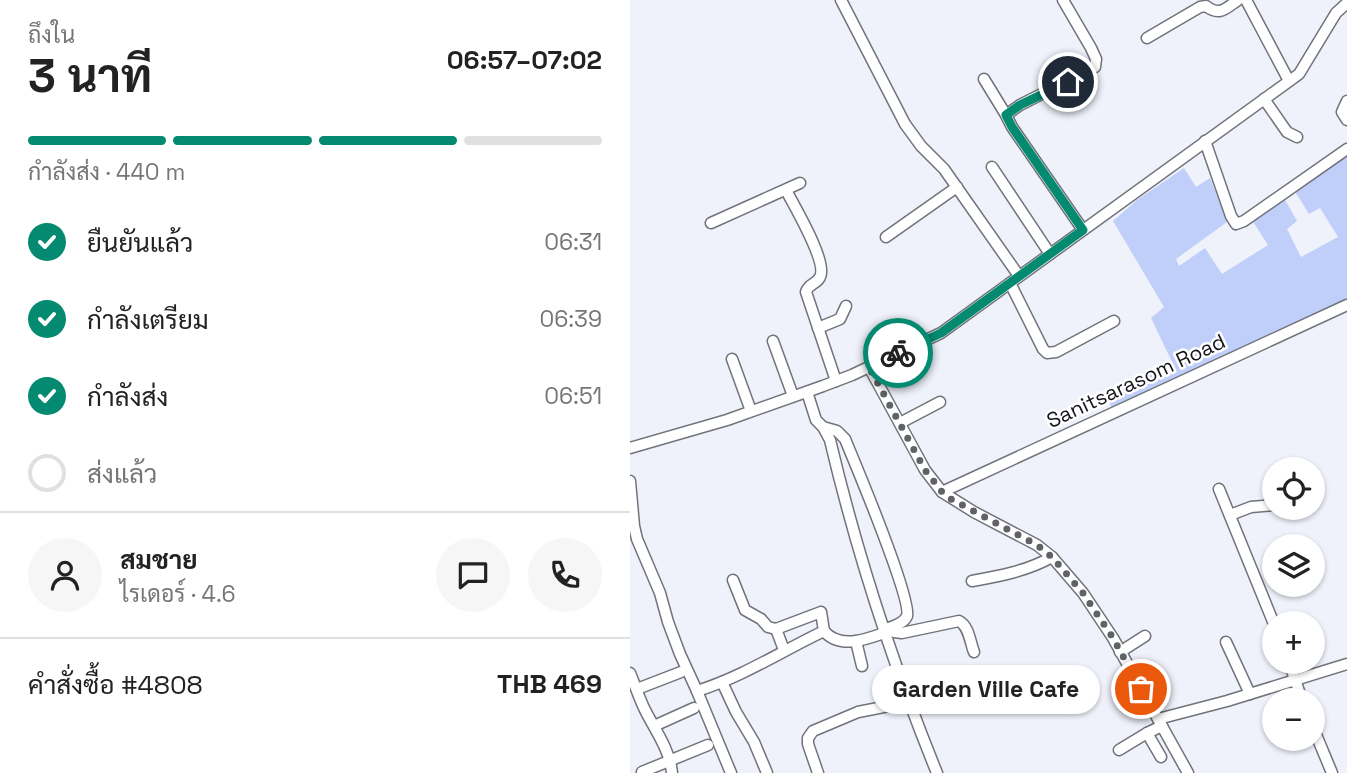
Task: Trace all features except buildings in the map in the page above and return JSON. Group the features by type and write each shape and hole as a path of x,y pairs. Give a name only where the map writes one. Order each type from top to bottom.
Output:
{"street":[{"path":"841,0 915,140 938,161 1019,276"},
{"path":"1006,115 1020,105 1095,67 1096,59 1091,48 1063,0"},
{"path":"1147,38 1200,7 1206,6 1212,11 1220,11 1238,0"},
{"path":"1246,0 1289,81"},
{"path":"630,448 714,424 807,392 869,367 941,333 1299,74 1336,13 1347,3"},
{"path":"984,79 1012,127 1083,230"},
{"path":"1264,99 1286,132 1297,137"},
{"path":"1347,101 1342,112 1347,120"},
{"path":"1206,141 1236,224 1347,149"},
{"path":"992,167 1050,254"},
{"path":"710,223 800,183"},
{"path":"887,237 957,187"},
{"path":"786,190 813,241 821,264 821,276 806,290 836,381"},
{"path":"1010,283 1042,349 1047,353 1056,352 1114,321"},
{"name":"Sanitsarasom Road","path":"942,492 1347,305"},
{"path":"818,328 840,319 846,306"},
{"path":"774,341 793,396"},
{"path":"732,359 751,411"},
{"path":"869,367 925,470 942,492 1037,545 1052,557 1083,593 1120,652 1188,773"},
{"path":"807,392 816,420 824,427 830,440 860,555 909,702 937,773"},
{"path":"900,423 940,402"},
{"path":"733,580 745,610 776,629 821,612 824,631 829,636 843,641 856,641 905,620 907,608 897,575 845,439 837,431 824,427"},
{"path":"630,481 637,538 660,593 680,654 731,773"},
{"path":"1219,489 1269,611"},
{"path":"1230,515 1262,506"},
{"path":"972,581 1032,567 1052,557"},
{"path":"885,630 902,633 959,621 965,627 974,652"},
{"path":"776,629 784,650"},
{"path":"697,691 749,670 824,631"},
{"path":"1120,652 1145,636"},
{"path":"856,641 862,666"},
{"path":"1226,642 1250,694"},
{"path":"1119,750 1160,722 1347,664"},
{"path":"636,689 681,672"},
{"path":"630,673 672,773"},
{"path":"1294,674 1299,688"},
{"path":"722,682 754,742 766,773"},
{"path":"818,773 808,744 808,738 813,731 858,712 909,702"},
{"path":"654,726 694,708"},
{"path":"1147,733 1161,757"},
{"path":"642,772 708,745"},
{"path":"1323,751 1332,773"}],"shaded area":[{"path":"1347,154 1347,301 1112,409 1105,391 1173,364 1151,318 1164,307 1113,221 1137,200 1184,168 1196,187 1210,178 1227,222 1176,259 1179,266 1205,248 1222,274 1268,245 1252,220 1284,198 1297,221 1287,229 1301,257 1338,237 1320,208 1309,214 1294,190"}],"way so far":[{"path":"898,353 869,367 925,470 951,499 1037,545 1052,557 1083,593 1113,638 1141,689"}],"place":[{"name":"Garden Ville Cafe","path":"1141,689"}],"route":[{"path":"898,353 941,333 1083,230 1006,115 1020,105 1068,82"}]}
